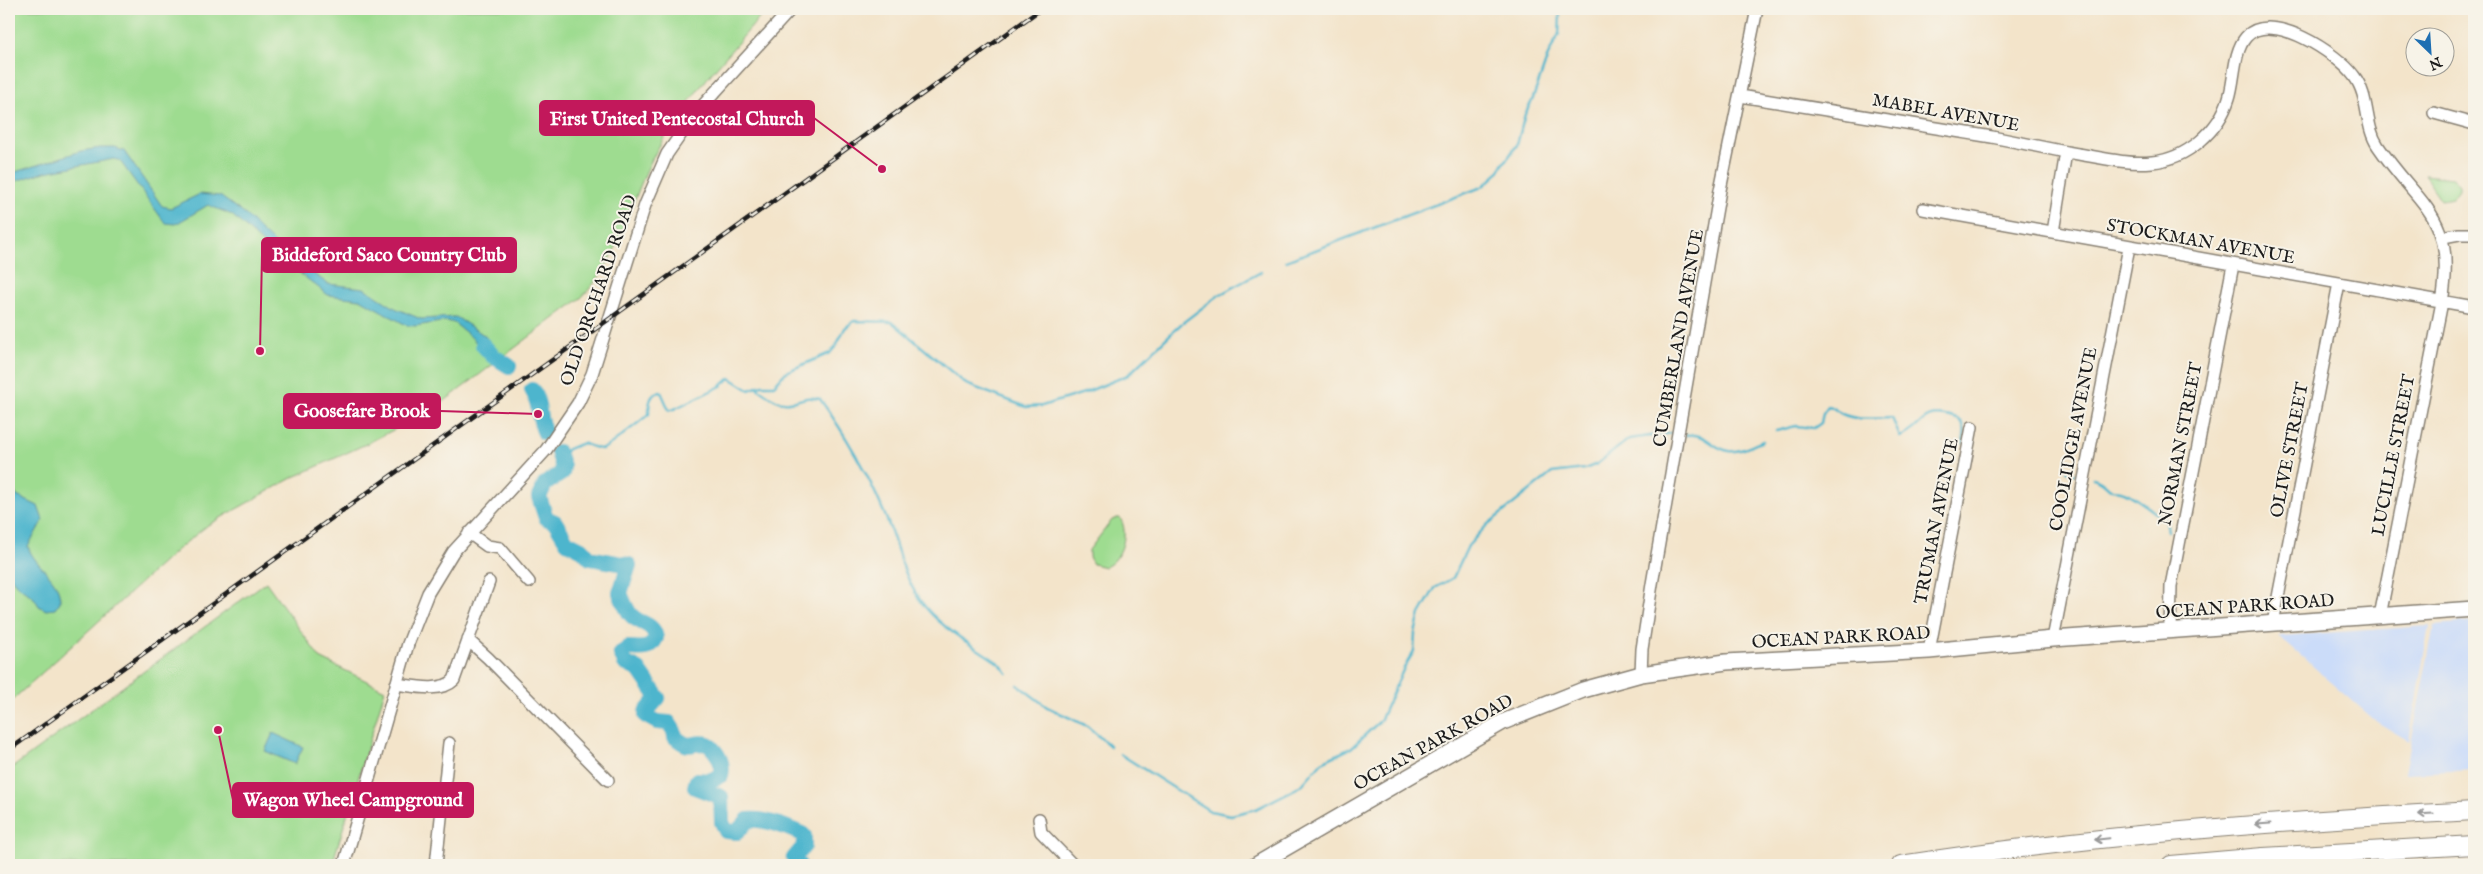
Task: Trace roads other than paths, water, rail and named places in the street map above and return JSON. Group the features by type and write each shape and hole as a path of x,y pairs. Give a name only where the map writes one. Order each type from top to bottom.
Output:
{"highway":[{"path":"1901,865 2063,843 2192,830 2474,811"},
{"path":"2171,865 2263,857 2474,845"}],"main road":[{"name":"OCEAN PARK ROAD","path":"1256,865 1503,722 1583,690 1641,674 1735,662 1930,651 2053,639 2474,609"}],"street":[{"name":"OLD ORCHARD ROAD","path":"344,865 396,684 428,592 443,566 469,533 554,440 584,392 645,205 667,154 695,114 791,9"},
{"name":"CUMBERLAND AVENUE","path":"1641,674 1642,649 1652,584 1720,190 1757,9"},
{"name":"MABEL AVENUE","path":"1740,96 1992,137 2066,152 2139,163 2162,161 2192,147 2207,136 2219,122 2229,99 2243,42 2250,34 2259,30 2284,31 2303,38 2332,54 2349,69 2364,94 2377,144 2428,207 2443,237"},
{"path":"2434,113 2474,124"},
{"path":"2053,232 2066,152"},
{"name":"STOCKMAN AVENUE","path":"1923,209 2474,307"},
{"path":"2443,237 2474,234"},
{"name":"LUCILLE STREET","path":"2380,616 2442,302 2446,267 2443,237"},
{"name":"COOLIDGE AVENUE","path":"2053,639 2129,247"},
{"name":"NORMAN STREET","path":"2170,630 2171,586 2233,264"},
{"name":"OLIVE STREET","path":"2273,623 2339,283"},
{"name":"TRUMAN AVENUE","path":"1930,651 1972,427"},
{"path":"469,533 487,546 500,548 529,582"},
{"path":"396,684 437,687 448,685 456,675 489,582"},
{"path":"468,640 608,780"},
{"path":"436,865 449,743"},
{"path":"1039,819 1041,832 1073,865"}],"water":[{"path":"115,148 124,151 162,206 171,208 200,194 220,196 247,216 263,233 296,261 328,284 364,288 395,308 421,319 456,317 484,335 502,357 495,362 469,335 454,323 447,321 415,326 406,325 360,299 328,295 275,254 232,215 208,205 176,224 165,223 120,161 114,159 45,172 9,183 9,174 81,151"},
{"path":"9,483 17,496 38,506 43,520 28,546 36,560 52,579 59,593 60,602 55,609 46,610 39,606 34,598 16,584 9,575"},
{"path":"273,733 303,747 295,764 265,751"}],"waterway":[{"path":"1286,261 1482,187 1495,176 1517,145 1525,114 1532,101 1549,53 1559,34 1560,16 1558,9"},
{"path":"561,458 568,449 583,443 602,449 610,444 649,414 649,406 654,394 661,392 669,410 672,410 721,386 730,378 749,390 762,385 774,385 786,372 830,353 836,346 845,328 854,321 892,322 966,384 1026,407 1042,406 1084,393 1128,375 1181,324 1219,295 1261,272"},
{"path":"483,345 493,356 509,366"},
{"path":"757,388 780,402 806,398 820,399 848,441 864,470 885,515 904,569 920,600 936,619 1000,664 1007,673"},
{"path":"532,390 537,400 545,433"},
{"path":"1776,431 1796,426 1814,428 1821,423 1823,413 1828,406 1854,418 1892,418 1900,437 1914,429 1928,417 1934,415 1954,418 1963,425 1963,443"},
{"path":"1120,754 1210,811 1231,815 1256,809 1301,786 1322,762 1351,748 1380,721 1404,668 1414,651 1415,633 1420,614 1435,588 1453,578 1468,546 1487,525 1552,473 1585,469 1597,464 1629,439 1672,433"},
{"path":"1686,435 1699,436 1717,447 1729,451 1737,451 1763,441"},
{"path":"558,452 563,467 562,473 545,484 539,497 546,518 555,522 567,542 583,550 590,558 629,565 620,593 631,615 649,626 656,638 647,647 628,648 621,654 625,663 639,670 658,698 646,712 646,716 657,722 669,723 675,737 685,744 708,744 717,754 722,766 721,775 710,781 697,780 695,787 721,797 722,822 726,831 737,832 748,820 761,820 802,834 804,836 804,846 794,858 799,865"},
{"path":"2067,471 2075,474"},
{"path":"2093,478 2112,490 2122,491 2140,501 2166,520 2168,531"},
{"path":"1018,685 1047,707 1087,726 1110,746"}],"railway":[{"path":"9,750 1041,9"}],"place":[{"name":"First United Pentecostal Church","path":"882,169"},
{"name":"Biddeford Saco Country Club","path":"260,351"},
{"name":"Goosefare Brook","path":"538,414"},
{"name":"Wagon Wheel Campground","path":"218,730"}]}
